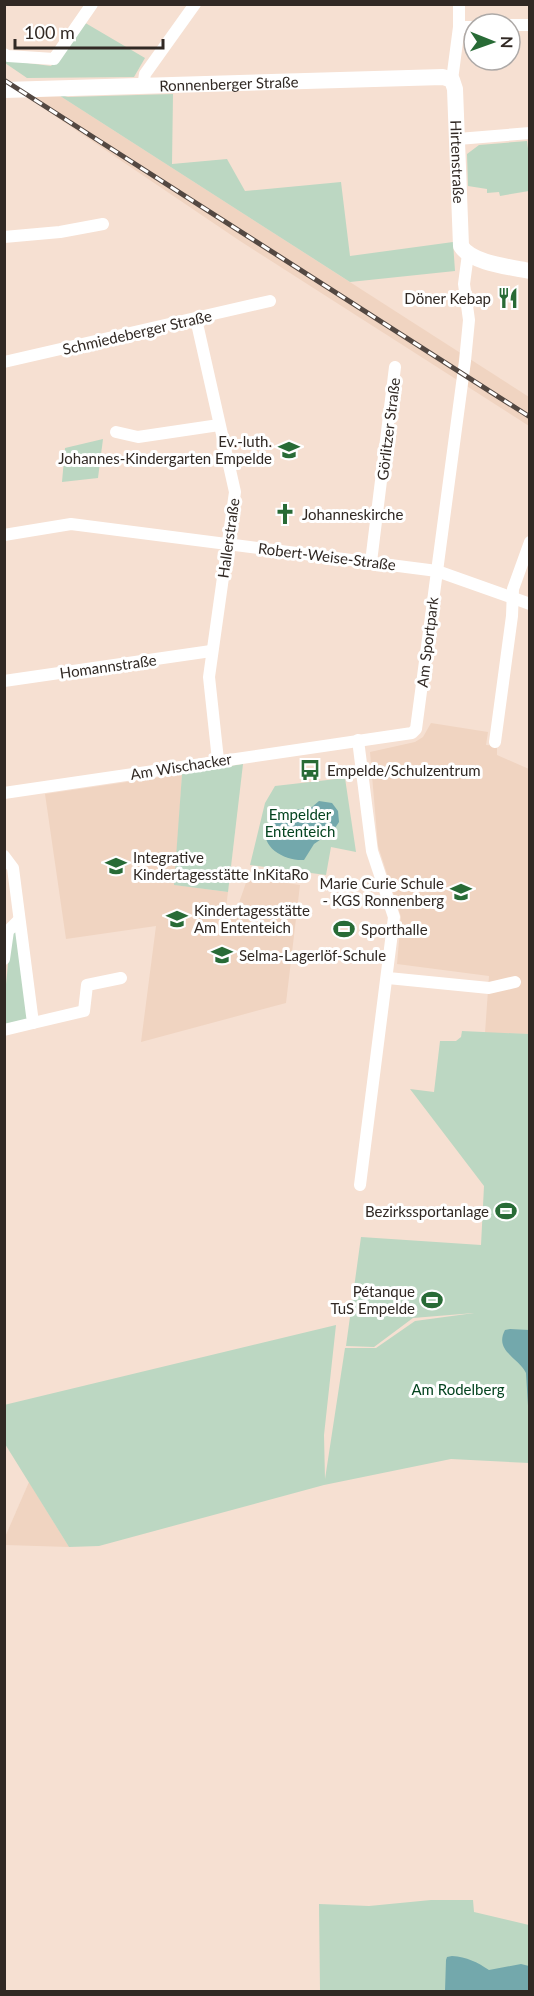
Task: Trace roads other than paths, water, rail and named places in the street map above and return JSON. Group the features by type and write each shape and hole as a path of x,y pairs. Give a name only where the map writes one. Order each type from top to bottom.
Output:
{"street":[{"path":"4,54 54,59 92,4"},
{"path":"143,87 145,74 195,4"},
{"name":"Hirtenstraße","path":"459,4 459,27 452,80 456,89 460,241 468,254"},
{"name":"Ronnenberger Straße","path":"4,90 438,77 452,80"},
{"path":"458,139 530,133"},
{"path":"4,237 60,232 103,224"},
{"path":"468,254 530,271"},
{"name":"Am Sportpark","path":"358,740 412,733 416,729 465,361 469,320 464,284 468,254"},
{"name":"Schmiedeberger Straße","path":"4,362 270,301"},
{"name":"Hallerstraße","path":"196,319 235,492 208,677 218,760"},
{"name":"Görlitzer Straße","path":"371,562 395,367"},
{"path":"116,432 138,437 219,425"},
{"name":"Robert-Weise-Straße","path":"4,535 71,524 436,570 530,604"},
{"path":"495,742 513,589 530,542"},
{"name":"Homannstraße","path":"4,681 211,651"},
{"path":"358,740 372,851 394,917 360,1185"},
{"name":"Am Wischacker","path":"4,792 358,740"},
{"path":"4,856 14,868 33,1023"},
{"path":"4,959 8,931 19,920"},
{"path":"4,1030 84,1011 87,985 121,978"},
{"path":"388,978 489,988 515,982"}],"water":[{"path":"319,801 332,803 338,811 339,822 333,831 314,844 304,860 289,858 270,847 265,834 266,826 278,820 285,812 312,807"},
{"path":"505,1330 529,1330 529,1422 526,1373 508,1353 503,1343 502,1337"},
{"path":"447,1957 472,1960 489,1970 521,1964 529,1966 529,1991 445,1991 446,1960"}],"railway":[{"path":"4,80 530,417"}],"place":[{"name":"Döner Kebap","path":"508,298"},
{"name":"Ev.-luth. Johannes-Kindergarten Empelde","path":"289,450"},
{"name":"Johanneskirche","path":"285,514"},
{"name":"Empelde/Schulzentrum","path":"310,770"},
{"name":"Integrative Kindertagesstätte InKitaRo","path":"116,866"},
{"name":"Marie Curie Schule - KGS Ronnenberg","path":"461,892"},
{"name":"Kindertagesstätte Am Ententeich","path":"177,919"},
{"name":"Sporthalle","path":"344,929"},
{"name":"Selma-Lagerlöf-Schule","path":"222,955"},
{"name":"Bezirkssportanlage","path":"506,1211"},
{"name":"Pétanque TuS Empelde","path":"432,1300"}],"park label":[{"name":"Empelder Ententeich","path":"300,822"},
{"name":"Am Rodelberg","path":"458,1389"}]}
